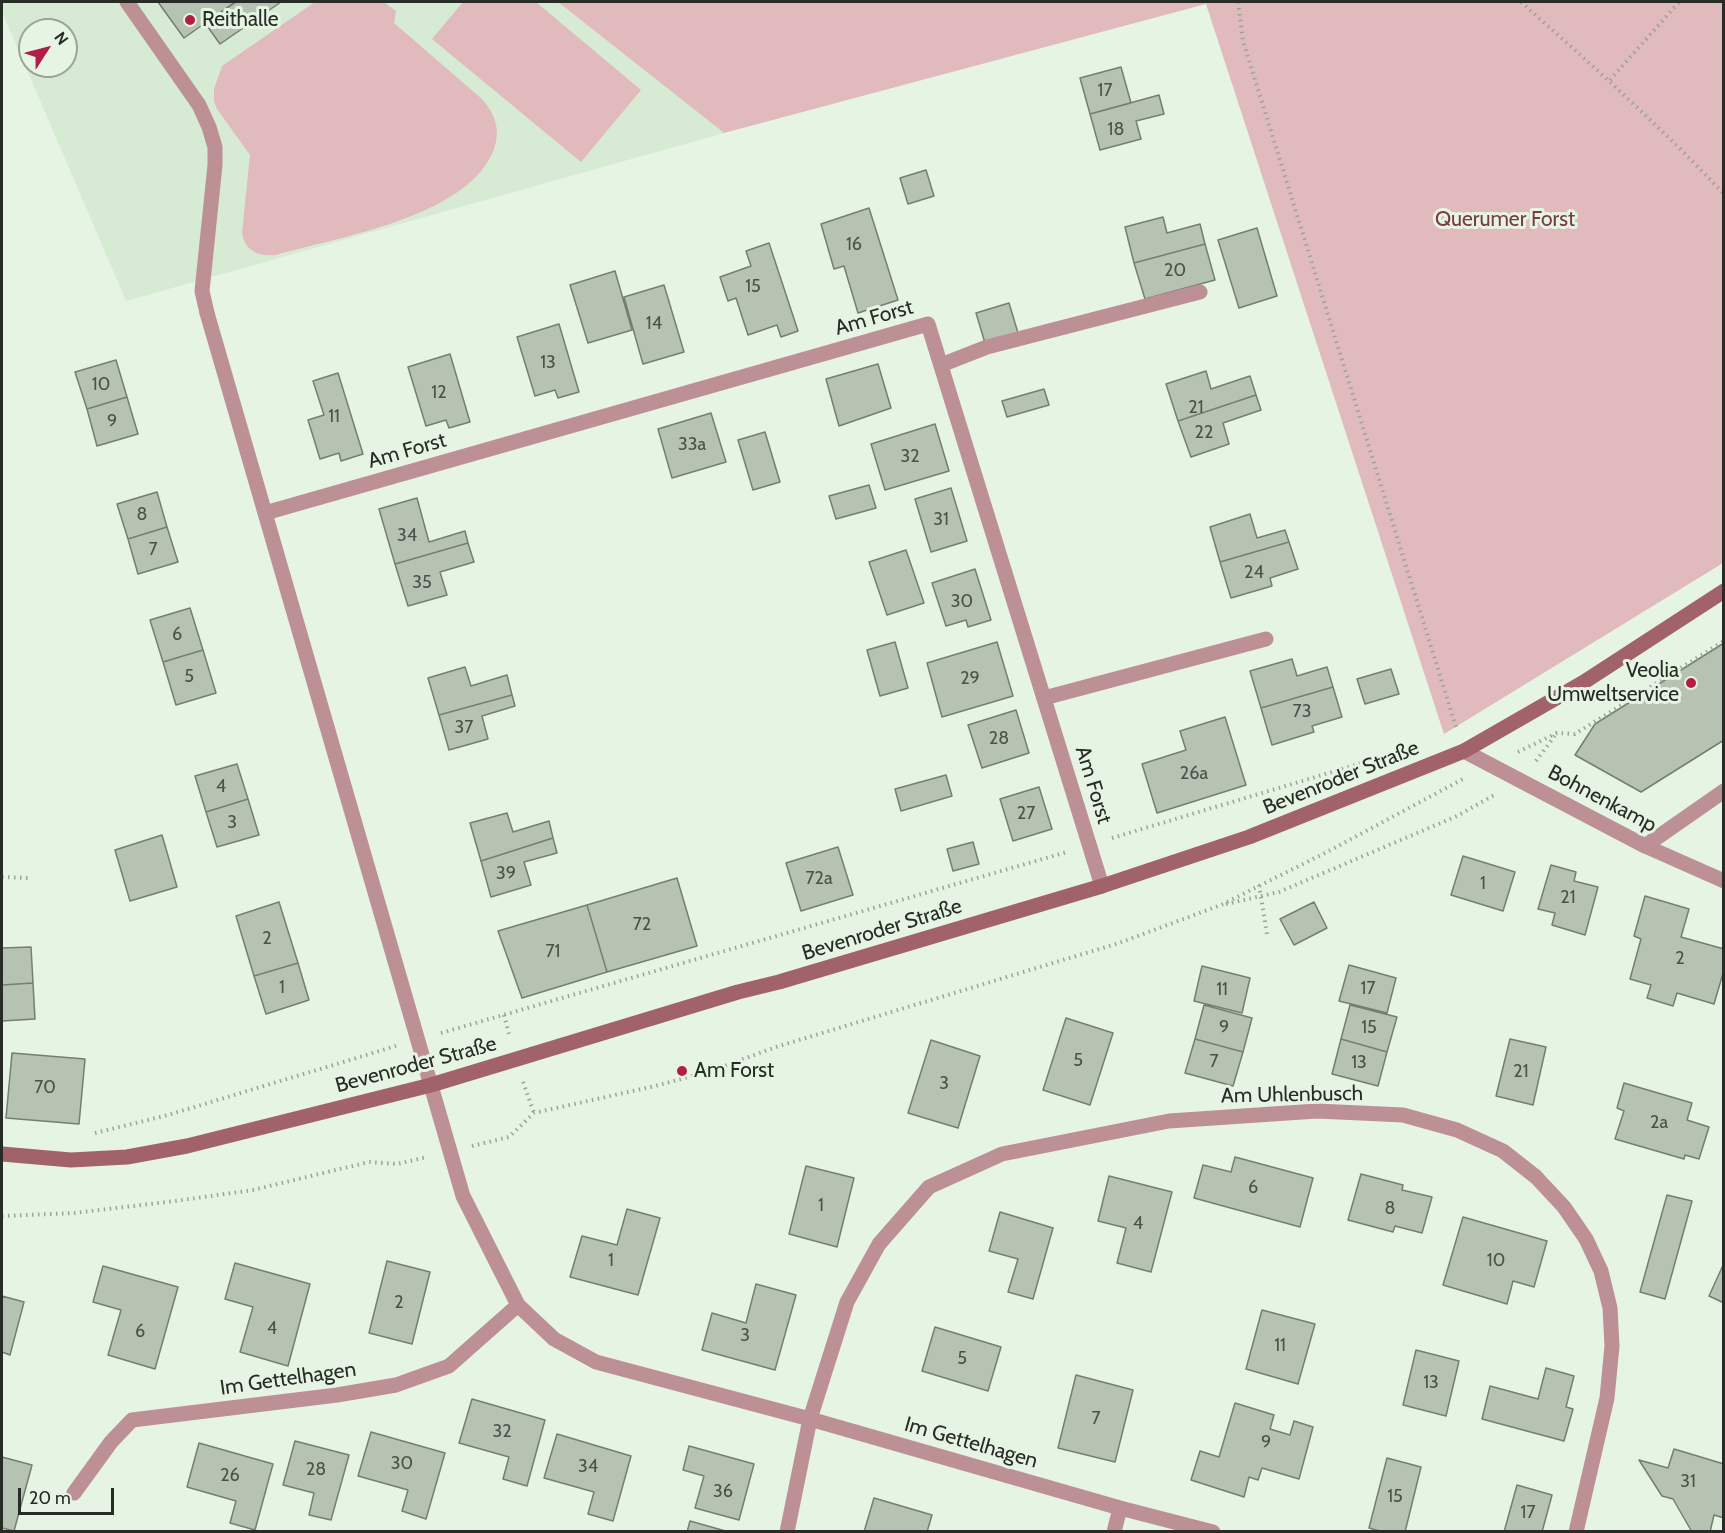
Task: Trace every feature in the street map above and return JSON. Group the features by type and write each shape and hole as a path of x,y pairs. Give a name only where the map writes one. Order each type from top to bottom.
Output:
{"main road":[{"name":"Bevenroder Straße","path":"2,1154 71,1160 127,1157 187,1146 431,1085 738,992 779,982 1102,886 1249,837 1464,751 1584,682 1724,591"}],"street":[{"path":"128,2 199,105 209,127 214,147 215,165 202,291 207,313 431,1085"},
{"path":"940,364 987,347 1200,292"},
{"name":"Am Forst","path":"266,513 928,324 1102,886"},
{"path":"1044,698 1266,639"},
{"name":"Bohnenkamp","path":"1464,751 1645,846 1724,881"},
{"path":"1645,846 1724,791"},
{"name":"Im Gettelhagen","path":"431,1085 463,1196 518,1305 554,1339 596,1362 810,1419 1120,1508 1213,1532"},
{"name":"Am Uhlenbusch","path":"810,1419 847,1302 879,1244 929,1187 1002,1154 1169,1121 1317,1111 1403,1115 1457,1130 1503,1151 1536,1177 1564,1207 1580,1231 1601,1271 1610,1308 1612,1346 1607,1398 1576,1532"},
{"name":"Im Gettelhagen","path":"74,1493 111,1442 132,1420 337,1395 396,1385 449,1366 518,1305"},
{"path":"787,1532 810,1419"},
{"path":"1114,1532 1120,1508"}],"path":[{"path":"1238,2 1242,41 1464,751"},
{"path":"1521,2 1610,80 1724,194"},
{"path":"1610,80 1678,2"},
{"path":"2,1216 74,1213 253,1190 369,1162 397,1164 509,1137 534,1113 711,1071 776,1047 1119,943 1221,905 1325,853 1491,764 1557,733 1575,734 1724,641"},
{"path":"1221,905 1279,892 1457,816 1521,781 1557,733"},
{"path":"90,1134 180,1111 1090,845 1382,757"},
{"path":"2,877 29,878"},
{"path":"1259,885 1267,934"}],"shaded area":[{"path":"2,2 558,2 724,133 126,301 30,78 78,78 78,18 18,18 18,49 2,12"}],"green space":[{"path":"315,2 384,2 396,11 394,23 487,105 496,122 496,142 480,172 458,192 430,208 366,231 276,255 259,254 246,244 242,233 250,155 217,109 214,89 222,66"},
{"path":"463,2 536,2 641,90 581,162 432,39"},
{"name":"Querumer Forst","path":"558,2 1723,2 1723,563 1444,734 1206,4 724,133"}],"building":[{"name":"Reithalle","path":"158,2 235,2 184,38"},
{"path":"236,2 281,2 220,44 205,23"},
{"path":"1121,67 1131,103 1090,114 1080,78"},
{"path":"1159,95 1164,114 1136,121 1141,139 1100,150 1090,114"},
{"path":"926,170 934,196 908,204 900,178"},
{"path":"869,208 898,300 858,313 844,266 834,269 821,224"},
{"path":"1163,217 1167,233 1200,224 1205,244 1134,263 1125,227"},
{"path":"1257,228 1277,296 1239,308 1218,240"},
{"path":"769,243 798,331 781,337 777,325 748,335 736,298 728,301 720,277 751,266 746,251"},
{"path":"1205,244 1215,280 1145,299 1134,263"},
{"path":"615,271 632,330 588,343 570,285"},
{"path":"664,285 684,352 643,364 624,297"},
{"path":"1009,303 1018,333 985,343 976,313"},
{"path":"559,324 579,392 558,398 555,390 535,396 517,337"},
{"path":"450,354 470,422 449,428 446,420 426,426 408,367"},
{"path":"116,360 127,397 87,409 75,372"},
{"path":"878,364 891,408 839,426 826,379"},
{"path":"1206,371 1211,389 1250,376 1256,395 1178,421 1166,384"},
{"path":"338,373 363,454 341,461 339,453 320,459 308,420 324,415 313,381"},
{"path":"1044,389 1049,405 1007,417 1002,401"},
{"path":"1256,395 1261,410 1223,423 1229,444 1191,457 1178,421"},
{"path":"127,397 138,434 97,446 87,409"},
{"path":"711,413 726,462 672,478 658,429"},
{"path":"935,424 949,471 885,490 871,444"},
{"path":"765,432 780,482 753,490 738,440"},
{"path":"869,485 876,508 836,519 829,496"},
{"path":"951,488 967,541 931,552 915,499"},
{"path":"157,492 167,527 128,539 117,504"},
{"path":"417,498 429,542 465,531 468,543 395,564 379,509"},
{"path":"1250,514 1257,538 1285,530 1289,542 1220,562 1210,527"},
{"path":"167,527 178,562 138,574 128,539"},
{"path":"1289,542 1298,569 1270,578 1272,586 1231,598 1220,562"},
{"path":"468,543 474,562 440,572 447,595 408,606 395,564"},
{"path":"906,550 924,603 887,615 869,562"},
{"path":"975,569 991,620 968,627 966,620 946,626 932,583"},
{"path":"190,608 203,650 163,662 150,620"},
{"path":"895,642 908,688 880,696 867,650"},
{"path":"997,642 1013,696 942,717 927,663"},
{"name":"Veolia Umweltservice","path":"1724,643 1724,740 1641,792 1575,755 1595,724"},
{"path":"203,650 216,693 176,705 163,662"},
{"path":"1292,659 1297,676 1327,667 1333,687 1261,708 1250,671"},
{"path":"465,667 471,686 507,675 512,695 439,715 428,678"},
{"path":"1391,669 1399,694 1365,704 1357,679"},
{"path":"1333,687 1342,717 1312,726 1314,732 1272,745 1261,708"},
{"path":"512,695 515,706 482,716 488,739 449,750 439,715"},
{"path":"1016,710 1029,753 982,768 968,725"},
{"path":"1225,717 1246,785 1157,813 1142,764 1186,750 1180,731"},
{"path":"237,764 248,799 206,812 195,776"},
{"path":"946,775 952,796 901,811 895,789"},
{"path":"1039,787 1052,829 1013,841 1000,799"},
{"path":"248,799 259,835 217,847 206,812"},
{"path":"507,813 513,832 549,821 553,838 481,861 470,823"},
{"path":"162,835 177,887 130,901 115,850"},
{"path":"553,838 557,853 524,862 531,885 491,897 481,861"},
{"path":"973,842 979,864 953,871 947,849"},
{"path":"838,847 853,895 801,911 786,863"},
{"path":"1463,856 1515,872 1503,911 1451,895"},
{"path":"1551,865 1576,872 1574,881 1598,887 1585,935 1552,925 1555,913 1538,909"},
{"path":"677,878 697,946 607,972 587,905"},
{"path":"1645,896 1689,909 1681,937 1724,949 1724,970 1714,1004 1677,993 1673,1006 1647,998 1651,985 1630,979 1641,939 1634,936"},
{"path":"279,902 298,963 254,976 236,916"},
{"path":"1314,902 1327,928 1294,945 1280,919"},
{"path":"587,905 607,972 522,998 498,931"},
{"path":"31,947 33,983 2,985 2,948"},
{"path":"298,963 309,1000 266,1014 254,976"},
{"path":"1349,965 1396,978 1387,1013 1339,1001"},
{"path":"1202,966 1250,978 1242,1013 1194,1001"},
{"path":"33,983 35,1019 2,1021 2,985"},
{"path":"1204,1005 1252,1018 1243,1052 1195,1039"},
{"path":"1350,1005 1397,1017 1387,1052 1341,1039"},
{"path":"1066,1018 1113,1033 1090,1105 1043,1090"},
{"path":"1195,1039 1243,1052 1233,1086 1185,1073"},
{"path":"1341,1039 1387,1052 1378,1086 1332,1074"},
{"path":"1510,1039 1546,1047 1533,1105 1496,1096"},
{"path":"931,1040 980,1056 958,1128 908,1113"},
{"path":"12,1053 85,1059 79,1124 6,1118"},
{"path":"1624,1083 1692,1103 1687,1120 1709,1127 1699,1159 1685,1155 1684,1159 1615,1139 1624,1111 1617,1108"},
{"path":"1235,1157 1313,1178 1300,1227 1194,1198 1203,1165 1231,1172"},
{"path":"806,1166 854,1178 837,1247 789,1234"},
{"path":"1361,1174 1403,1185 1402,1190 1432,1197 1422,1233 1395,1226 1393,1232 1348,1220"},
{"path":"1109,1176 1172,1192 1151,1272 1117,1263 1126,1228 1098,1221"},
{"path":"1667,1195 1692,1201 1665,1299 1640,1292"},
{"path":"627,1209 660,1218 638,1295 570,1277 582,1236 617,1245"},
{"path":"1000,1212 1053,1228 1033,1299 1008,1292 1018,1259 989,1251"},
{"path":"1463,1217 1547,1241 1534,1287 1513,1281 1507,1304 1443,1285"},
{"path":"387,1261 430,1272 412,1344 369,1333"},
{"path":"235,1263 310,1284 288,1366 240,1352 253,1307 225,1299"},
{"path":"1724,1263 1724,1303 1709,1296"},
{"path":"103,1266 178,1287 155,1369 108,1355 121,1310 93,1302"},
{"path":"756,1284 796,1295 775,1370 702,1350 712,1313 746,1323"},
{"path":"2,1296 24,1302 10,1355 2,1352"},
{"path":"1262,1310 1315,1324 1298,1384 1246,1369"},
{"path":"935,1327 1001,1347 988,1391 922,1371"},
{"path":"1416,1350 1459,1361 1446,1416 1403,1405"},
{"path":"1546,1368 1574,1376 1566,1407 1573,1409 1564,1441 1482,1419 1490,1386 1538,1399"},
{"path":"1076,1375 1133,1390 1115,1462 1058,1448"},
{"path":"472,1399 545,1420 527,1486 503,1479 509,1457 459,1443"},
{"path":"1235,1403 1274,1415 1270,1429 1290,1435 1294,1421 1313,1427 1299,1479 1262,1468 1258,1480 1249,1477 1244,1497 1191,1480 1200,1451 1219,1457"},
{"path":"371,1432 445,1453 426,1519 402,1511 408,1490 358,1476"},
{"path":"557,1434 631,1456 613,1521 588,1514 594,1492 544,1478"},
{"path":"295,1441 349,1455 331,1520 309,1515 314,1493 283,1485"},
{"path":"199,1443 273,1464 255,1530 230,1523 236,1501 187,1487"},
{"path":"689,1446 754,1464 739,1520 695,1508 704,1476 683,1470"},
{"path":"1674,1449 1724,1464 1724,1518 1714,1515 1710,1532 1692,1532 1673,1499 1662,1496 1639,1460 1668,1468"},
{"path":"2,1457 32,1465 14,1531 2,1528"},
{"path":"1387,1458 1421,1467 1405,1532 1383,1532 1369,1528"},
{"path":"1517,1485 1552,1495 1542,1532 1504,1532"},
{"path":"874,1498 932,1515 927,1532 864,1532"},
{"path":"690,1521 729,1532 687,1532"}],"place":[{"name":"Reithalle","path":"190,20"},
{"name":"Veolia Umweltservice","path":"1691,683"},
{"name":"Am Forst","path":"682,1071"}]}
